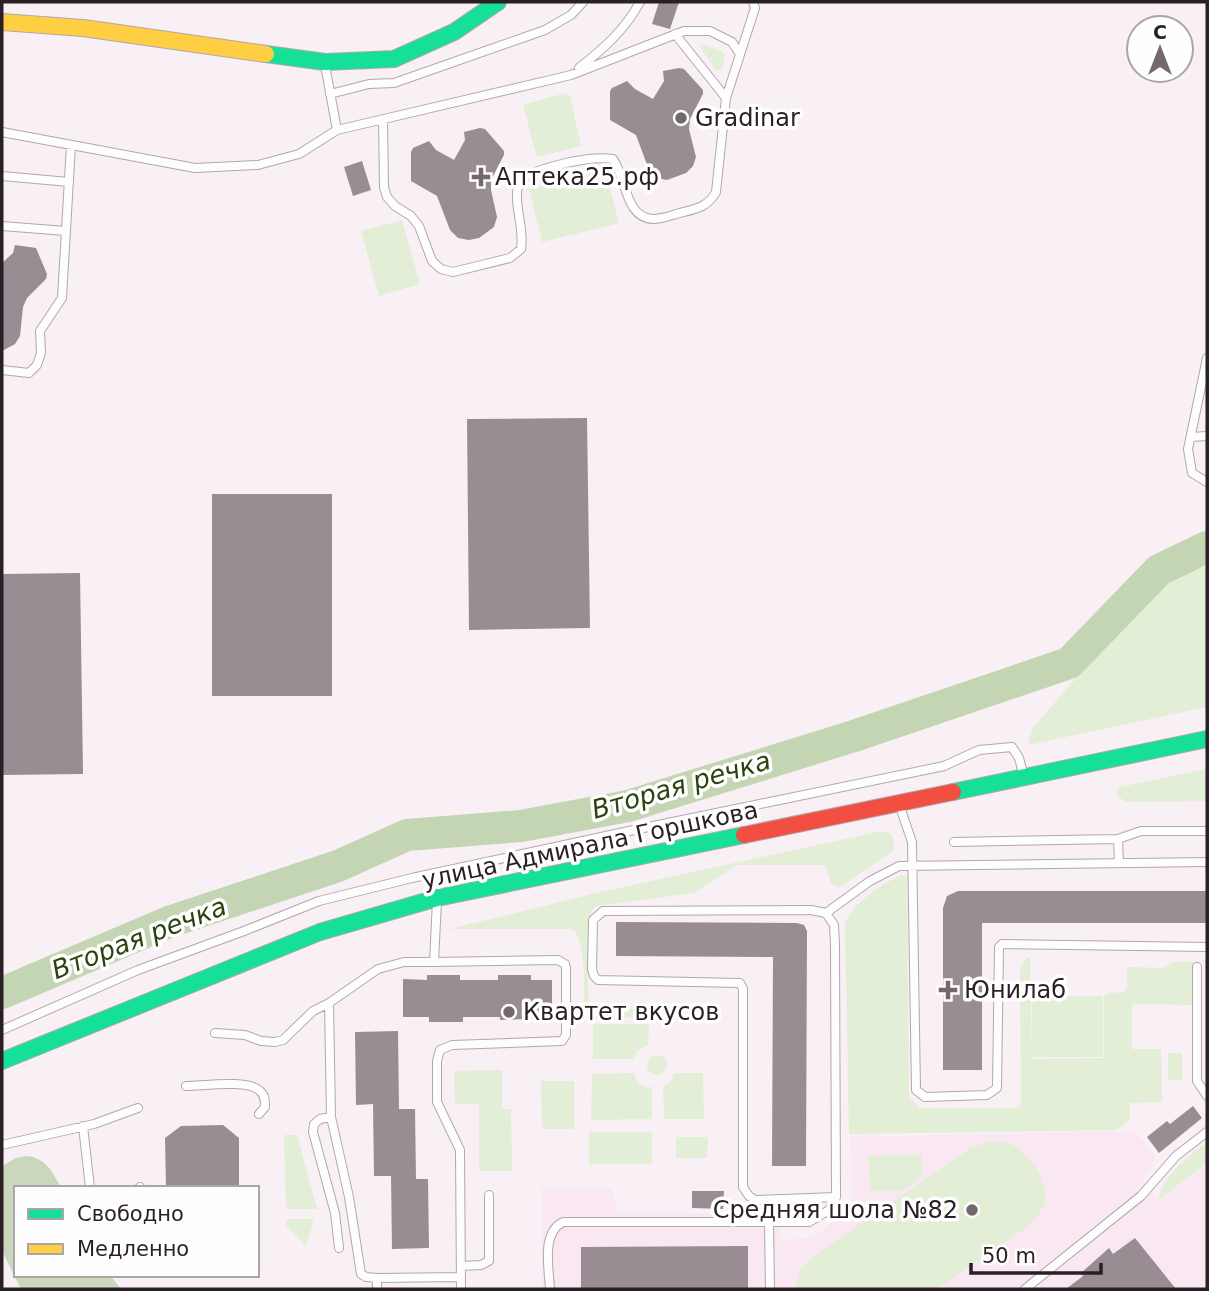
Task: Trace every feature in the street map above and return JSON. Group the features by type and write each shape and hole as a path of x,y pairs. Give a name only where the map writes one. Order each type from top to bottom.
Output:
{"main road":[{"path":"2,22 83,29 325,62 394,59 454,32 498,2"},
{"name":"улица Адмирала Горшкова","path":"2,1061 308,937 437,898 1207,739"}],"lane":[{"path":"330,94 369,84 394,83 445,67 545,30 571,15 583,2"},
{"path":"571,75 606,46 630,19 640,2"},
{"path":"383,120 384,187 387,197 419,226 432,261 441,269 453,272 510,258 522,249 524,235 515,191 520,179 532,173 600,157 613,159 620,169 633,208 641,216 654,219 704,207 712,201 716,192 726,99 755,8 753,2"},
{"path":"2,132 195,168 258,165 299,154 337,130 571,75 684,31 710,31 732,42 740,54"},
{"path":"675,34 726,99"},
{"path":"325,62 337,130"},
{"path":"2,370 29,373 37,365 41,353 40,331 62,298 72,145"},
{"path":"2,176 69,182"},
{"path":"2,226 66,231"},
{"path":"1207,358 1188,449 1192,473 1207,482"},
{"path":"1191,437 1207,436"},
{"path":"2,1030 138,970 244,932 318,901 412,878 944,766 979,750 1012,747 1019,758 1024,778"},
{"path":"899,804 912,842 916,1090 925,1097 986,1095 997,1088 999,947 1002,944 1207,947"},
{"path":"954,842 1118,839 1140,831 1207,831"},
{"path":"1118,839 1118,863"},
{"path":"825,913 870,881 899,866 1207,862"},
{"path":"434,962 437,898"},
{"path":"550,1289 549,1241 552,1230 564,1222 809,1222 829,1210 836,1197 835,944 834,925 825,913 811,910 603,911 593,920 592,969 598,980 740,983 743,989 743,1187 749,1196 755,1199 836,1197"},
{"path":"215,1033 245,1035 261,1041 283,1040 313,1011 329,1003 378,968 404,962 558,960 565,964 566,1035 562,1041 452,1045 440,1051 436,1061 436,1102 460,1150 461,1289"},
{"path":"1197,967 1197,1081 1207,1096"},
{"path":"329,1003 331,1117 351,1207 361,1274 377,1278 461,1277"},
{"path":"186,1086 248,1085 260,1090 264,1097 265,1107 259,1114"},
{"path":"2,1145 83,1126 138,1108"},
{"path":"331,1117 314,1124 313,1132 335,1213 339,1248"},
{"path":"83,1126 90,1186"},
{"path":"1025,1289 1141,1196 1176,1156 1207,1132"},
{"path":"461,1266 481,1265 489,1261 489,1195"},
{"path":"769,1222 770,1289"},
{"path":"377,1278 377,1289"}],"shaded area":[{"name":"Средняя шола №82","path":"1135,1131 1156,1158 1142,1178 1158,1202 1207,1165 1207,1289 542,1289 542,1188 612,1189 617,1213 778,1213 780,1241 813,1237 852,1207 851,1137"}],"green space":[{"path":"702,44 725,55 722,70 716,70 700,47"},
{"path":"565,93 570,96 581,146 537,157 523,105"},
{"path":"601,169 606,173 619,223 542,242 529,189"},
{"path":"402,220 420,284 379,296 361,231"},
{"path":"1207,567 1207,707 1028,745 1032,729 1114,634 1154,595 1184,573"},
{"path":"1207,769 1207,801 1126,802 1116,795 1120,787"},
{"path":"882,831 891,834 894,841 893,851 839,888 831,883 823,865 737,865 694,893 596,906 591,911 589,1009 651,1009 651,1017 593,1018 584,1011 583,959 575,931 450,929 596,893"},
{"path":"902,875 907,878 909,1097 920,1108 1017,1108 1021,1104 1020,970 1026,958 1030,958 1032,1059 1104,1058 1104,996 1124,992 1127,988 1127,967 1164,968 1172,962 1194,962 1194,1005 1134,1004 1132,1007 1132,1049 1161,1049 1162,1102 1130,1103 1130,1120 1117,1130 849,1134 845,924 854,909 869,895"},
{"path":"1103,996 1103,1057 1032,1057 1032,997"},
{"path":"593,1024 649,1024 648,1045 637,1051 634,1059 593,1059"},
{"path":"1168,1053 1182,1053 1182,1080 1168,1080"},
{"path":"657,1055 664,1058 667,1065 664,1072 657,1075 650,1072 647,1065 650,1058"},
{"path":"502,1070 502,1109 511,1109 512,1171 479,1171 479,1104 455,1104 454,1071"},
{"path":"634,1073 640,1084 652,1087 652,1119 591,1120 592,1074"},
{"path":"674,1073 703,1073 704,1119 664,1119 663,1086 670,1083"},
{"path":"541,1081 574,1081 574,1129 542,1129"},
{"path":"589,1132 652,1132 652,1164 589,1164"},
{"path":"284,1135 297,1135 317,1209 286,1209"},
{"path":"676,1137 708,1137 707,1158 676,1158"},
{"path":"989,1141 1016,1147 1041,1177 1045,1192 1044,1203 1027,1227 937,1289 795,1289 800,1270 812,1257 970,1149"},
{"path":"1207,1142 1207,1163 1159,1200 1160,1192 1170,1175"},
{"path":"922,1155 921,1178 902,1191 870,1191 869,1156"},
{"path":"33,1157 43,1162 60,1186 14,1186 14,1275 2,1251 2,1166 16,1158"},
{"path":"287,1219 314,1219 306,1246 286,1225"},
{"path":"15,1277 112,1277 121,1289 21,1289"}],"building":[{"path":"659,2 679,2 670,29 652,24"},
{"path":"684,69 703,90 703,94 690,119 689,129 696,157 693,166 686,173 667,180 657,178 649,170 636,135 610,120 610,91 627,81 653,99 664,81 663,71"},
{"path":"485,129 504,151 504,155 491,180 497,217 494,227 479,238 469,240 458,238 450,230 437,196 411,181 411,152 413,148 429,141 436,150 454,160 465,140 464,132"},
{"path":"362,161 371,190 353,196 344,167"},
{"path":"15,245 36,248 47,274 46,279 27,298 23,307 20,336 15,344 2,351 2,263 13,253"},
{"path":"587,418 590,628 469,630 467,419"},
{"path":"212,494 332,494 332,696 212,696"},
{"path":"80,573 83,774 2,775 2,574"},
{"path":"958,891 1207,891 1207,923 982,923 982,1070 943,1070 943,908 947,896"},
{"path":"616,922 804,925 807,931 806,1166 772,1166 773,957 616,956"},
{"path":"427,975 460,975 460,980 498,980 498,975 531,975 531,980 552,980 552,1018 500,1020 500,1017 463,1017 463,1022 429,1022 429,1017 403,1017 403,979 427,980"},
{"path":"398,1031 399,1109 415,1109 416,1179 428,1179 429,1248 392,1249 391,1176 374,1176 373,1104 356,1105 355,1032"},
{"path":"1193,1106 1202,1118 1159,1153 1147,1137"},
{"path":"223,1125 239,1138 239,1186 166,1186 165,1138 181,1126"},
{"path":"692,1191 724,1191 723,1209 692,1208"},
{"path":"1135,1238 1176,1289 1066,1289 1083,1276 1081,1273 1109,1248 1113,1254"},
{"path":"748,1246 748,1289 581,1289 581,1247"}],"waterway":[{"name":"Вторая речка","path":"2,993 169,922 338,866 407,835 521,826 628,806 854,736 1069,663 1159,570 1207,547"}],"traffic: fast":[{"path":"266,54 325,62 394,59 454,32 498,2"},
{"path":"953,792 1207,739"},
{"path":"2,1061 320,932 437,898 744,835"}],"traffic: slow":[{"path":"2,22 83,28 266,54"}],"traffic: jam":[{"path":"744,835 953,792"}],"place":[{"name":"Gradinar","path":"681,118"},
{"name":"Аптека25.рф","path":"481,177"},
{"name":"Юнилаб","path":"948,990"},
{"name":"Квартет вкусов","path":"509,1012"},
{"name":"Средняя шола №82","path":"972,1210"}]}
